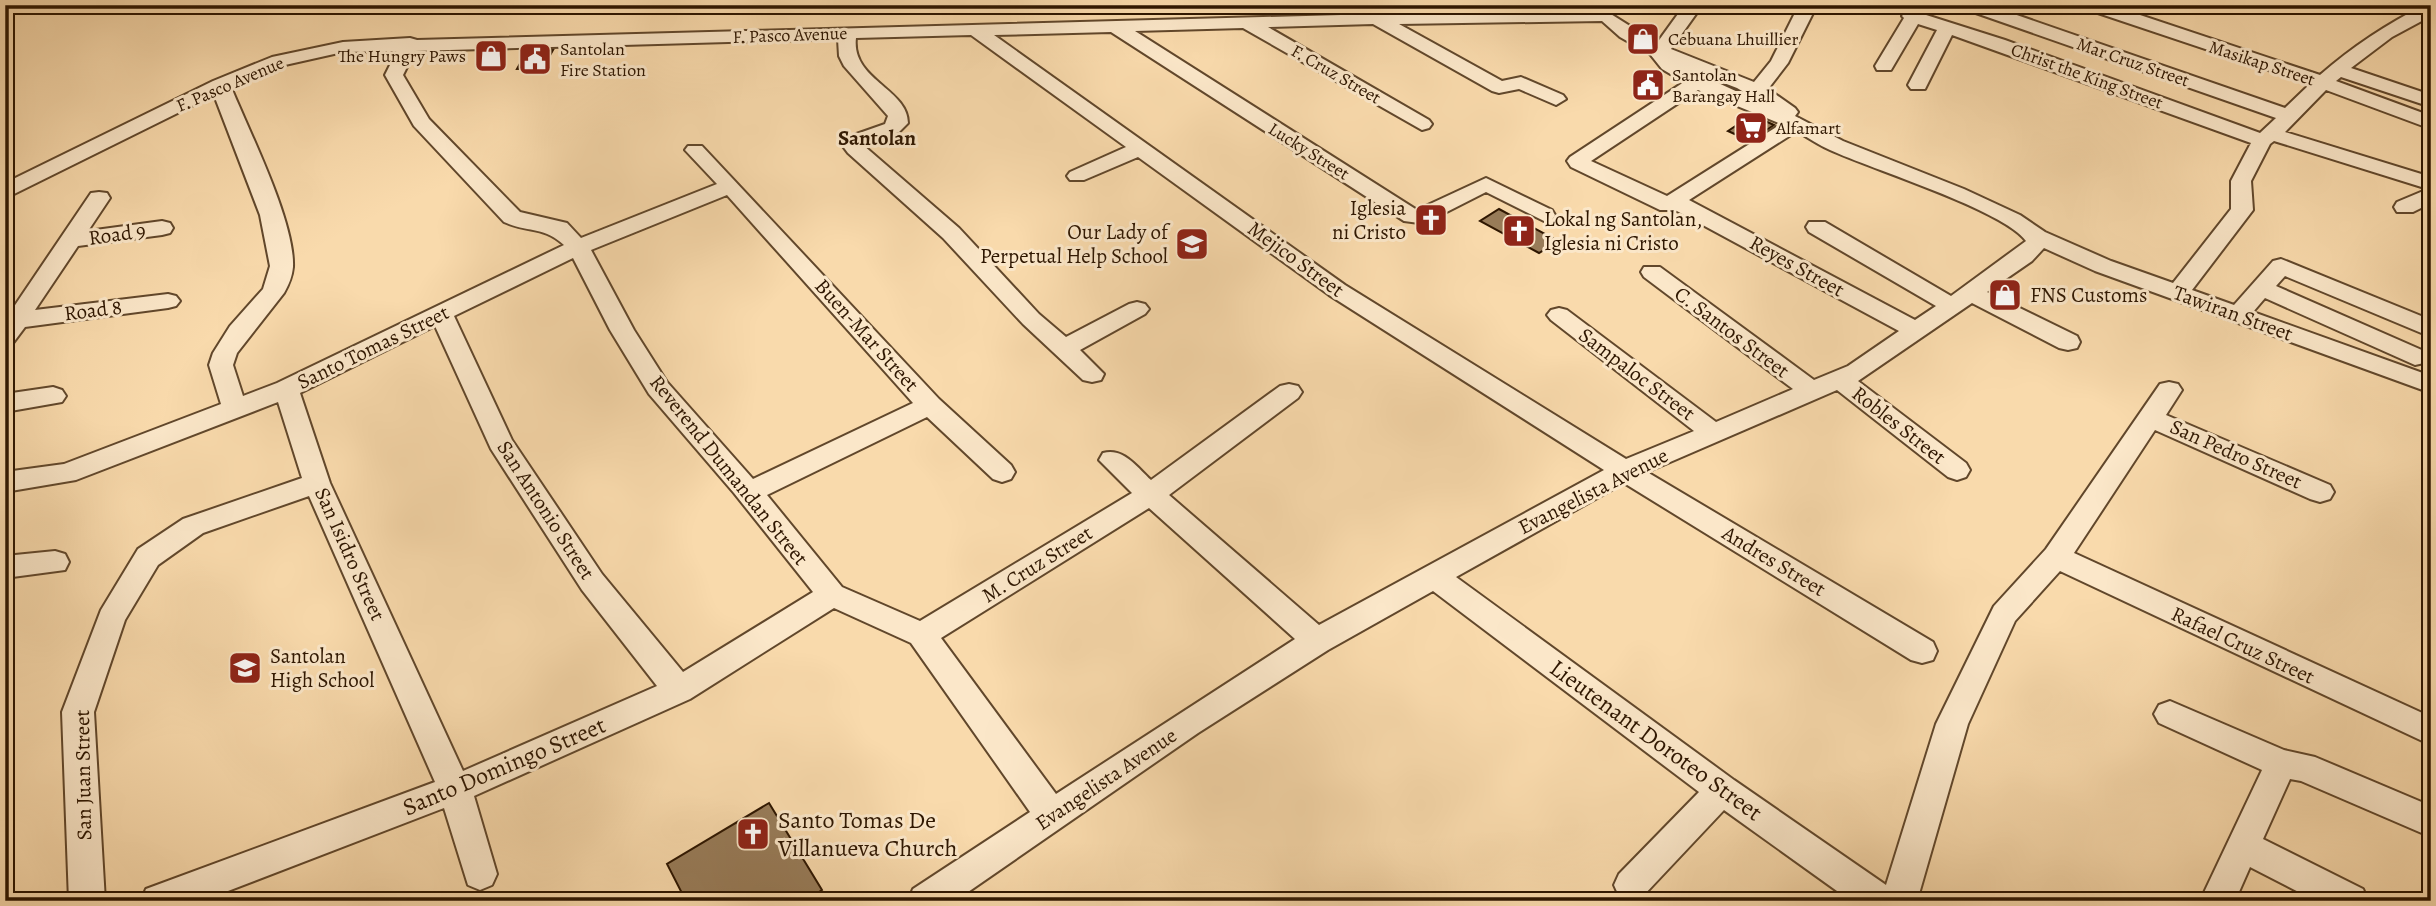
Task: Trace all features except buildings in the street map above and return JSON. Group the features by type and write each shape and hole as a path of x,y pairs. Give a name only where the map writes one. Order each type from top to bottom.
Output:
{"street":[{"path":"1668,5 1684,10 1687,14 1668,58"},
{"path":"1758,89 1779,63 1808,5"},
{"name":"Masikap Street","path":"2103,7 2330,76 2431,123"},
{"name":"Mar Cruz Street","path":"1979,8 2288,116"},
{"path":"2178,293 2242,210 2241,181 2267,137 2330,76 2370,43 2431,9"},
{"path":"1607,11 1618,28 1668,58 1697,82 1735,100 1797,123 1836,145 1964,196 2012,220 2038,237"},
{"name":"F. Pasco Avenue","path":"5,191 220,85 278,61 343,47 410,43 1249,24 1607,11"},
{"path":"1884,66 1916,11"},
{"name":"Christ the King Street","path":"1916,11 1947,27 2267,137 2431,184"},
{"path":"1377,19 1499,88 1521,83 1556,99"},
{"name":"F. Cruz Street","path":"1249,24 1422,124"},
{"name":"Lucky Street","path":"1116,27 1412,216 1419,217 1486,184 1544,215"},
{"path":"1918,85 1947,27"},
{"name":"Mejico Street","path":"977,31 1337,290 1626,470"},
{"path":"848,34 844,48 850,61 894,108 898,116 898,123 892,128 855,141 852,145 951,233 1031,319 1092,374"},
{"name":"Reverend Dumandan Street","path":"410,43 394,75 421,122 512,217 523,222 559,228 578,247 622,330 658,388 749,492 832,595 922,635"},
{"path":"1668,58 1758,89 1797,123"},
{"path":"2330,76 2431,101"},
{"path":"1697,82 1577,161 1665,205 1675,202 1717,172 1797,123"},
{"path":"220,85 256,171 280,246 283,271 275,289 240,328 222,359 221,365 234,409"},
{"path":"1077,176 1141,148"},
{"name":"Buen-Mar Street","path":"695,150 930,405 749,492"},
{"name":"Santo Tomas Street","path":"5,482 67,473 286,389 578,247 731,186"},
{"path":"2405,206 2431,195"},
{"path":"11,329 99,198"},
{"name":"Reyes Street","path":"1675,202 1917,331"},
{"path":"1817,227 1961,300 2067,342"},
{"name":"Road 9","path":"72,240 162,228"},
{"name":"Tawiran Street","path":"2038,237 2178,293 2431,385"},
{"name":"Evangelista Avenue","path":"927,900 1187,724 1317,641 1626,470 1840,380 1887,353 2024,256 2037,243 2038,237"},
{"path":"2238,314 2281,266 2431,329"},
{"name":"C. Santos Street","path":"1652,272 1813,392"},
{"path":"2263,289 2415,357"},
{"name":"Road 8","path":"11,329 168,301"},
{"path":"1064,348 1137,309"},
{"name":"San Antonio Street","path":"441,313 500,443 592,582 679,690"},
{"name":"Sampaloc Street","path":"1559,316 1714,433"},
{"name":"Robles Street","path":"1840,380 1957,471"},
{"name":"San Isidro Street","path":"286,389 317,483 455,789 480,874"},
{"path":"1899,901 1952,724 2004,614 2056,558 2169,390"},
{"name":"M. Cruz Street","path":"922,635 1152,493 1289,392"},
{"path":"5,402 53,396"},
{"path":"930,405 1002,472"},
{"name":"San Pedro Street","path":"2150,418 2320,492"},
{"path":"1112,460 1317,641"},
{"name":"Andres Street","path":"1626,470 1922,651"},
{"name":"San Juan Street","path":"87,901 78,712 111,618 148,557 193,526 317,483"},
{"name":"Rafael Cruz Street","path":"2056,558 2431,732"},
{"path":"5,567 55,562"},
{"name":"Lieutenant Doroteo Street","path":"1434,576 1722,790 1880,901"},
{"name":"Santo Domingo Street","path":"158,901 455,789 679,690 832,595"},
{"path":"922,635 1052,816"},
{"path":"2170,714 2281,764 2304,767 2431,822"},
{"path":"2222,899 2242,845 2281,764"},
{"path":"1631,885 1722,790"},
{"path":"2242,845 2351,901"}],"place":[{"name":"Cebuana Lhuillier","path":"1643,39"},
{"name":"The Hungry Paws","path":"491,56"},
{"name":"Santolan Fire Station","path":"535,59"},
{"name":"Santolan Barangay Hall","path":"1648,85"},
{"name":"Alfamart","path":"1751,128"},
{"name":"Iglesia ni Cristo","path":"1431,220"},
{"name":"Lokal ng Santolan, Iglesia ni Cristo","path":"1519,231"},
{"name":"Our Lady of Perpetual Help School","path":"1192,244"},
{"name":"FNS Customs","path":"2005,295"},
{"name":"Santolan High School","path":"245,668"},
{"name":"Santo Tomas De Villanueva Church","path":"753,834"}],"district":[{"name":"Santolan","path":"877,138"}]}
